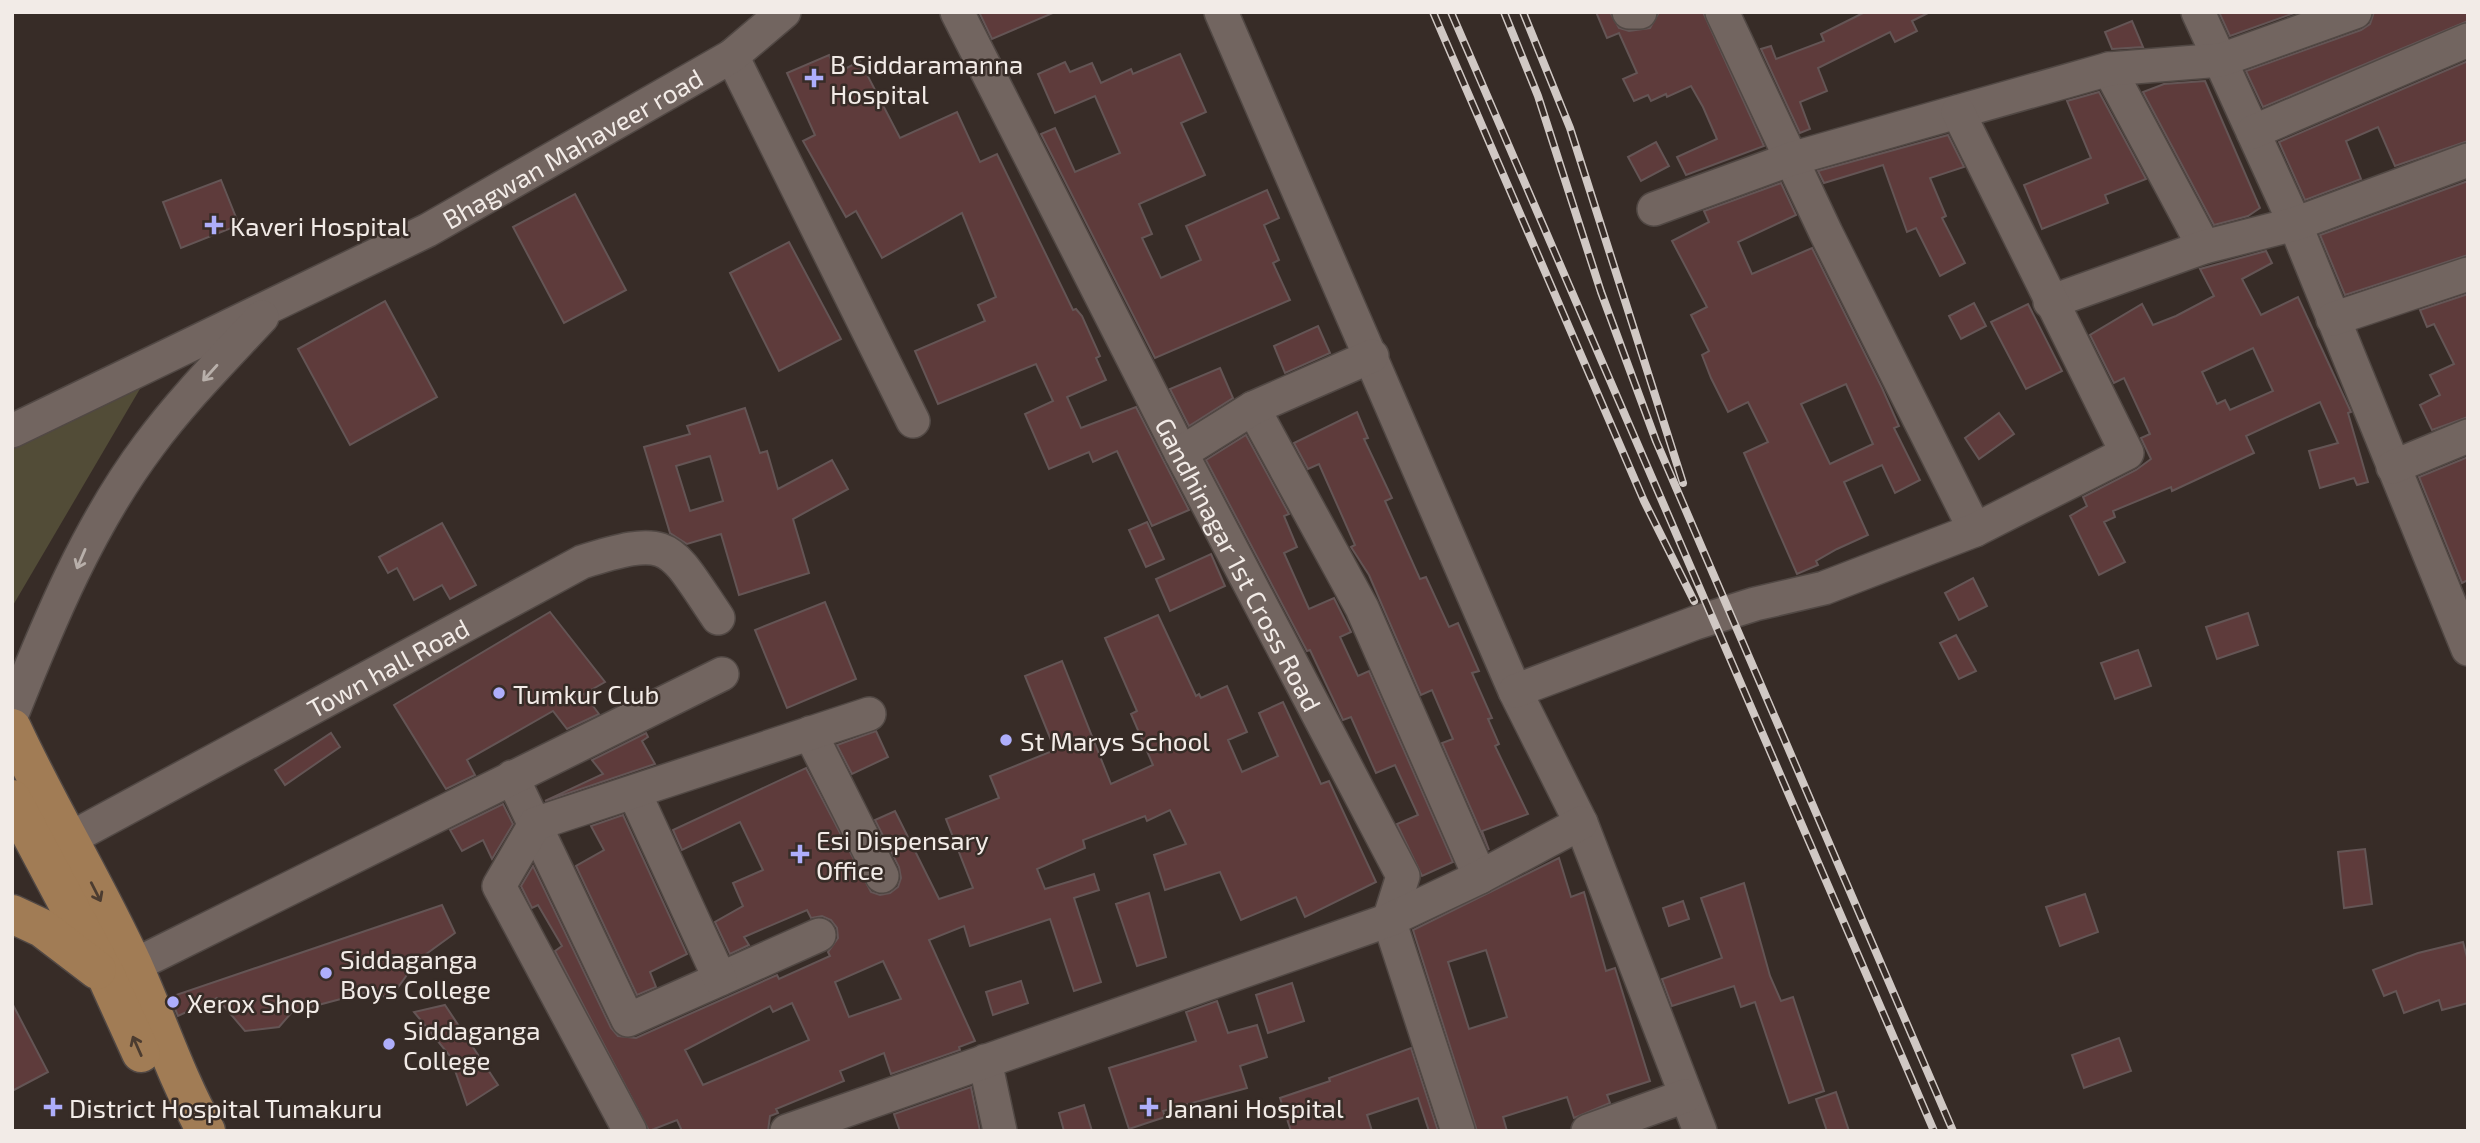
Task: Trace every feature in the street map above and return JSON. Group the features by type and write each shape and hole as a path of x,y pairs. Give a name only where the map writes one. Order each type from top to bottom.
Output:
{"main road":[{"path":"12,728 20,799 167,1052 206,1131"},
{"path":"12,915 42,928 120,972 175,1131"}],"street":[{"name":"Bhagwan Mahaveer road","path":"12,431 428,230 732,57 783,12"},
{"name":"Gandhinagar 1st Cross Road","path":"957,12 1181,453 1403,876 1389,920"},
{"path":"1221,12 1515,691 1581,823 1700,1131"},
{"path":"1629,12 1640,12"},
{"path":"1722,12 1791,159 1975,530"},
{"path":"2199,12 2295,224 2468,649"},
{"path":"1654,209 1791,159 2109,69 2221,60 2355,12"},
{"path":"2253,132 2468,40"},
{"path":"732,57 913,421"},
{"path":"2109,69 2204,247"},
{"path":"1515,691 1695,623 1755,604 1824,588 1975,530 2127,453 1958,112"},
{"path":"2050,302 2204,247 2295,224 2468,160"},
{"path":"2333,319 2468,274"},
{"path":"12,714 89,540 119,491 149,445 273,304"},
{"path":"1181,453 1253,408 1372,356"},
{"path":"1253,408 1362,608 1480,877"},
{"path":"2393,467 2468,436"},
{"name":"Town hall Road","path":"43,841 582,562 633,546 659,547 681,563 718,618"},
{"path":"120,972 722,674"},
{"path":"630,1131 499,886 535,824 869,714"},
{"path":"810,733 882,876"},
{"path":"512,777 628,1020 819,935"},
{"path":"634,792 720,979"},
{"path":"787,1131 1389,920 1480,877 1581,823"},
{"path":"1389,920 1458,1131"},
{"path":"985,1061 1000,1131"},
{"path":"1588,1131 1685,1096"}],"shaded area":[{"path":"144,382 12,607 12,449"}],"building":[{"path":"979,12 1055,12 992,39"},
{"path":"1596,12 1610,12 1619,28 1629,31 1650,28 1659,12 1703,12 1764,146 1686,175 1677,157 1717,139 1703,107 1691,86 1667,97 1666,94 1651,101 1648,95 1634,101 1623,79 1637,73 1619,33 1607,38"},
{"path":"1865,12 1930,12 1912,21 1917,31 1895,42 1890,32 1818,68 1827,91 1800,102 1810,129 1800,133 1761,49 1771,46 1776,59 1824,41 1821,34"},
{"path":"2219,12 2297,12 2230,36"},
{"path":"2374,12 2468,12 2468,21 2263,107 2246,71 2361,30 2370,24"},
{"path":"2132,21 2143,47 2112,49 2105,32"},
{"path":"1180,54 1206,112 1181,123 1205,175 1139,204 1152,234 1142,238 1161,278 1201,260 1186,226 1267,190 1279,218 1264,225 1279,260 1273,263 1290,300 1155,358 1041,134 1055,128 1075,172 1120,153 1095,96 1055,113 1038,74 1065,62 1070,72 1092,63 1101,83 1131,69 1133,74"},
{"path":"829,55 837,73 860,61 900,138 957,112 980,162 997,154 1073,310 1076,309 1082,316 1100,356 1096,358 1106,380 1067,397 1081,428 1136,407 1189,510 1152,526 1117,451 1093,462 1089,452 1049,469 1025,414 1053,401 1036,364 938,404 915,351 985,321 978,305 996,297 962,213 882,258 856,211 846,217 803,141 815,135 787,73"},
{"path":"2468,61 2468,141 2395,166 2378,127 2346,141 2361,179 2305,200 2279,142"},
{"path":"2205,81 2260,208 2248,216 2214,225 2143,92 2164,84"},
{"path":"2099,92 2146,179 2105,195 2108,203 2042,229 2024,185 2091,158 2067,101"},
{"path":"1948,135 1964,167 1930,178 1946,216 1942,218 1965,263 1940,276 1916,228 1907,232 1883,165 1824,183 1818,171"},
{"path":"1656,142 1669,166 1641,181 1628,157"},
{"path":"221,180 239,225 181,248 163,202"},
{"path":"2468,181 2468,255 2345,295 2320,235"},
{"path":"1781,183 1796,215 1738,242 1752,274 1812,248 1882,388 1899,426 1894,428 1920,480 1895,493 1882,465 1844,482 1868,535 1837,549 1816,561 1818,565 1797,574 1744,453 1768,442 1748,402 1728,412 1711,378 1702,355 1709,351 1691,315 1707,307 1672,241 1709,222 1704,211","holes":["1846,384 1873,444 1830,464 1801,404"]},
{"path":"575,194 626,290 564,323 513,227"},
{"path":"789,242 841,339 779,371 730,273"},
{"path":"2266,251 2272,263 2242,279 2261,315 2298,297 2351,412 2348,413 2368,482 2357,485 2354,478 2320,488 2309,451 2338,443 2320,402 2246,436 2254,453 2172,491 2171,487 2113,511 2115,517 2104,522 2125,562 2099,575 2070,516 2087,506 2083,497 2136,470 2151,459 2141,438 2150,434 2124,378 2114,383 2090,335 2142,304 2153,325 2214,296 2200,269","holes":["2253,348 2273,391 2230,410 2225,400 2217,404 2202,372"]},
{"path":"2468,294 2468,417 2432,430 2420,405 2440,395 2430,375 2454,364 2434,324 2427,327 2420,310"},
{"path":"385,301 437,397 350,445 298,349"},
{"path":"1974,303 1986,326 1961,339 1949,316"},
{"path":"2028,304 2062,371 2026,389 1991,322"},
{"path":"1318,326 1330,353 1285,373 1274,346"},
{"path":"1220,368 1233,398 1189,426 1170,389"},
{"path":"745,408 760,453 767,451 778,489 832,460 848,489 793,519 809,573 739,595 721,534 687,544 670,533 644,447 690,434 687,426","holes":["710,456 723,501 690,511 676,466"]},
{"path":"1357,412 1368,438 1364,439 1392,498 1385,501 1420,579 1426,577 1449,627 1458,623 1479,671 1472,673 1492,718 1488,719 1499,744 1495,746 1528,814 1482,831 1489,850 1442,743 1453,739 1432,690 1421,695 1369,575 1351,547 1355,545 1319,464 1308,469 1294,443"},
{"path":"1999,413 2014,434 1979,459 1965,438"},
{"path":"1246,435 1289,514 1284,516 1297,547 1284,553 1309,609 1334,598 1351,632 1340,637 1358,676 1369,671 1453,862 1422,876 1397,824 1418,815 1395,765 1376,773 1351,717 1343,720 1310,650 1307,651 1206,460"},
{"path":"2468,457 2468,580 2462,583 2419,477"},
{"path":"1147,522 1164,559 1146,567 1129,530"},
{"path":"442,523 476,585 450,599 442,585 414,600 397,568 388,573 379,557"},
{"path":"1211,554 1225,586 1170,611 1156,579"},
{"path":"1973,578 1987,606 1959,620 1945,593"},
{"path":"825,602 856,679 787,708 755,630"},
{"name":"Tumkur Club","path":"550,612 605,682 584,694 599,714 567,729 553,711 467,760 475,775 446,789 394,705"},
{"path":"2248,613 2258,645 2217,659 2206,627"},
{"path":"1158,615 1196,696 1199,694 1201,698 1227,686 1247,732 1228,740 1242,772 1278,756 1259,713 1283,702 1321,784 1329,781 1376,882 1305,917 1296,897 1241,920 1220,872 1165,890 1154,855 1186,844 1170,810 1147,821 1145,816 1083,840 1085,848 1037,869 1045,889 1094,874 1099,890 1074,898 1101,982 1074,991 1050,919 970,946 964,926 929,940 975,1041 959,1047 960,1050 891,1074 884,1053 840,1071 844,1081 776,1109 778,1113 770,1116 768,1131 682,1131 677,1120 649,1131 555,951 562,946 538,905 532,908 521,886 533,866 611,1028 618,1036 636,1038 777,975 779,979 830,956 828,952 838,938 837,928 831,920 822,916 811,918 807,910 744,937 749,945 730,954 715,922 743,906 733,883 763,870 740,822 682,850 673,830 806,768 871,892 880,895 890,893 898,887 901,878 899,867 875,820 895,811 939,899 973,888 946,819 999,798 990,776 1055,750 1025,676 1062,661 1111,784 1153,765 1131,714 1137,711 1105,638","holes":["883,961 901,999 849,1017 835,982","792,1003 809,1040 703,1085 685,1050 770,1006 773,1012"]},
{"path":"1956,635 1976,671 1959,679 1940,643"},
{"path":"2138,650 2151,686 2115,699 2101,663"},
{"path":"876,731 888,757 852,774 837,745"},
{"path":"331,733 340,747 285,785 275,770"},
{"path":"646,733 648,737 642,741 655,764 545,801 603,774 592,760"},
{"path":"503,804 513,824 492,859 483,840 462,851 450,830"},
{"path":"623,815 687,954 650,972 656,987 637,995 576,866 604,850 591,826"},
{"path":"2365,849 2372,904 2344,908 2338,852"},
{"path":"1559,858 1571,897 1584,892 1606,971 1615,968 1650,1081 1607,1095 1610,1103 1574,1118 1567,1097 1503,1117 1507,1131 1477,1131 1413,930","holes":["1486,950 1507,1017 1469,1029 1448,962"]},
{"path":"1744,883 1770,976 1781,1001 1793,997 1824,1091 1789,1103 1755,1002 1741,1007 1734,986 1672,1006 1662,979 1722,958 1701,898"},
{"path":"1149,893 1166,957 1137,966 1116,904"},
{"path":"2085,894 2098,932 2060,946 2046,907"},
{"path":"1683,901 1689,919 1669,926 1663,908"},
{"name":"Siddaganga Boys College","path":"442,905 455,933 418,960 390,998 367,992 292,1012 279,1027 245,1031 217,998 178,1016 170,997"},
{"path":"2463,942 2468,961 2468,1003 2442,1010 2439,1000 2404,1013 2396,991 2384,996 2373,970 2418,953"},
{"path":"1021,981 1028,1003 993,1015 986,992"},
{"path":"1292,983 1304,1021 1268,1033 1256,995"},
{"path":"1217,1001 1228,1033 1257,1025 1267,1057 1240,1066 1247,1088 1163,1111 1165,1117 1129,1129 1109,1068 1196,1041 1186,1012"},
{"path":"12,1003 48,1072 12,1091"},
{"path":"445,1005 498,1085 467,1105 450,1056 414,1012"},
{"path":"2119,1038 2131,1071 2084,1088 2072,1055"},
{"path":"1411,1048 1438,1131 1429,1131 1418,1098 1367,1115 1372,1131 1291,1131 1280,1098"},
{"path":"971,1087 980,1131 900,1131 894,1114"},
{"path":"1836,1092 1849,1131 1827,1131 1816,1099"},
{"path":"1084,1105 1092,1131 1064,1131 1059,1113"}],"railway":[{"path":"1433,12 1644,501 1694,601"},
{"path":"1451,12 1934,1131"},
{"path":"1504,12 1538,96 1601,292 1656,441 1953,1131"},
{"path":"1523,12 1570,128 1683,483"}],"place":[{"name":"B Siddaramanna Hospital","path":"814,78"},
{"name":"Kaveri Hospital","path":"214,225"},
{"name":"Tumkur Club","path":"499,693"},
{"name":"St Marys School","path":"1006,740"},
{"name":"Esi Dispensary Office","path":"800,854"},
{"name":"Siddaganga Boys College","path":"326,973"},
{"name":"Xerox Shop","path":"173,1002"},
{"name":"Siddaganga College","path":"389,1044"},
{"name":"District Hospital Tumakuru","path":"53,1107"},
{"name":"Janani Hospital","path":"1149,1107"}]}
